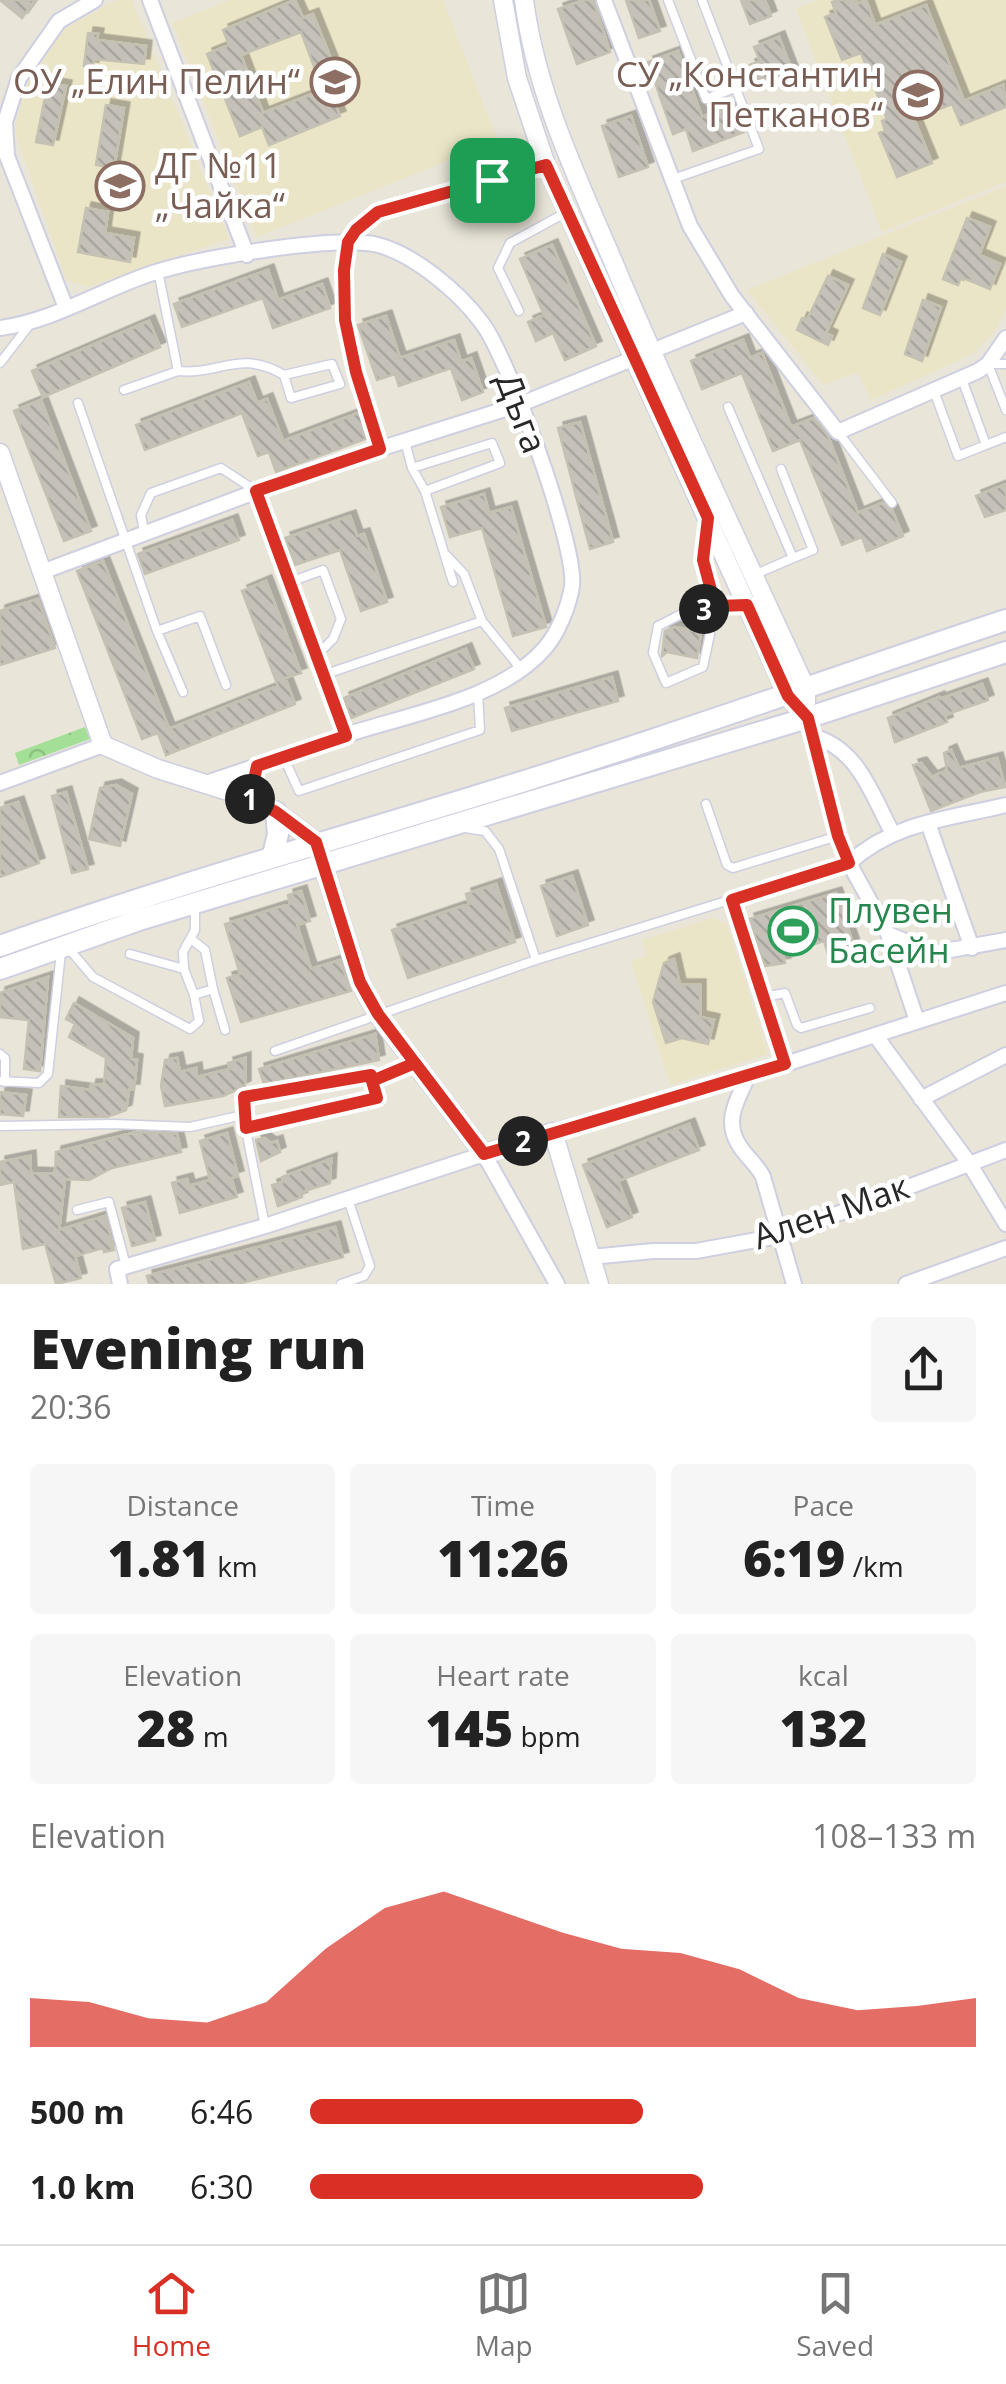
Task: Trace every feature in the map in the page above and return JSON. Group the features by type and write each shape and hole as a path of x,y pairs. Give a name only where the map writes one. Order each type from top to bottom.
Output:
{"main road":[{"path":"0,969 195,903 320,852 476,796 1006,620"},
{"path":"0,946 124,894 273,855 320,852 454,826 810,726 1006,652"},
{"path":"273,855 278,834 276,812"}],"street":[{"path":"66,308 7,156 5,122 19,78 59,21 95,0"},
{"path":"150,0 247,254"},
{"path":"503,0 517,78 546,165 747,605 797,692"},
{"path":"524,0 539,73 559,137 651,352 754,575 810,726 838,836 888,934 917,1021"},
{"path":"604,0 690,226 708,261 838,432 988,364 1006,338"},
{"path":"380,449 356,372 345,320 348,242 378,212 546,165"},
{"name":"Дъга","path":"0,328 66,308 158,271 247,254 348,242 376,245 450,284 485,326 521,404 569,548 572,584 564,616 546,647 521,669 478,693 203,784"},
{"path":"42,572 256,491 521,404 746,313"},
{"path":"0,453 103,746"},
{"path":"256,491 346,736"},
{"path":"810,726 855,763 892,832"},
{"path":"0,783 103,746 276,812 320,852 360,982 378,1014 484,1154 557,1284"},
{"path":"241,796 257,766"},
{"path":"240,772 241,796"},
{"path":"849,863 892,832 1006,805"},
{"path":"928,823 972,948"},
{"path":"732,900 785,1064"},
{"path":"888,934 934,954 1006,940"},
{"path":"108,1284 121,1273 348,1197 1006,993"},
{"path":"876,1035 969,1163 1006,1224"},
{"path":"920,1098 1006,1055"},
{"path":"748,1076 730,1116 731,1129 763,1177 794,1284"},
{"path":"553,1132 599,1284"},
{"name":"Ален Мак","path":"591,1258 654,1251 696,1252 779,1236 1006,1150"},
{"path":"906,1284 1006,1248"}],"lane":[{"path":"668,0 706,99 736,88"},
{"path":"673,180 759,149 702,0"},
{"path":"519,311 498,268 510,243 567,212"},
{"path":"158,271 178,370"},
{"path":"0,363 34,319"},
{"path":"124,390 178,370 202,373 231,361 271,367 284,375 290,398 340,384 332,364 284,375"},
{"path":"1006,364 988,364 1006,410"},
{"path":"962,378 986,445"},
{"path":"934,391 958,456 1006,437"},
{"path":"78,403 156,631 183,692"},
{"path":"728,407 793,558"},
{"path":"838,432 892,503"},
{"path":"404,441 412,468 425,491 453,582"},
{"path":"412,468 492,443 500,463 425,491"},
{"path":"144,532 141,514 151,494 221,468 256,491"},
{"path":"754,575 813,550 781,469"},
{"path":"700,608 711,590 703,560 708,518"},
{"path":"444,553 464,574 482,621 521,669"},
{"path":"290,582 323,570 341,619 333,639 316,656"},
{"path":"700,608 710,634 703,668 666,684 653,653 658,626 700,608 747,605"},
{"path":"156,631 200,616 226,685"},
{"path":"323,675 482,621"},
{"path":"284,758 299,792 480,730 478,693"},
{"path":"706,804 727,865 733,868 838,836"},
{"path":"454,826 485,831 500,849 536,960"},
{"path":"276,1051 536,960 849,863"},
{"path":"64,946 93,977 190,1029 199,1021 184,970 183,952 196,920 195,903"},
{"path":"191,939 205,950 225,1030"},
{"path":"0,1054 5,1058 2,1081 39,1083 48,1074 64,946"},
{"path":"130,954 184,970"},
{"path":"194,995 214,989"},
{"path":"764,998 788,996 802,1028 870,1008"},
{"path":"372,1081 415,1063"},
{"path":"246,1128 377,1098 371,1075 244,1097 243,1115 266,1226"},
{"path":"0,1126 190,1127 243,1115"},
{"path":"342,1284 364,1276 370,1266 348,1197"},
{"path":"78,1210 108,1202 121,1273"}],"shaded area":[{"name":"ДГ №11 „Чайка“","path":"117,0 132,0 229,239 87,287 66,280 15,132 23,90 64,28"},
{"name":"ОУ „Елин Пелин“","path":"229,0 443,0 498,141 257,237 172,23"},
{"name":"СУ „Константин Петканов“","path":"817,0 1006,0 1006,182 882,232 796,9"},
{"path":"1006,186 1006,309 994,332 973,354 876,398 871,400 858,372 823,385 747,290"},
{"path":"712,918 727,924 768,1054 670,1085 631,961 646,956 642,940"}],"green space":[{"path":"85,727 90,739 19,765 15,753"}],"building":[{"path":"0,0 35,0 22,18"},
{"path":"295,0 303,18 313,14 346,96 334,101 340,116 269,145 262,127 240,136 207,54 229,45 223,30","holes":["301,32 323,90 263,113 241,55"]},
{"path":"593,0 610,52 577,64 558,9"},
{"path":"626,0 649,0 660,31 639,38"},
{"path":"741,0 765,0 771,16 750,24"},
{"path":"856,0 857,4 866,0 875,25 926,5 964,101 1003,85 1006,107 961,125 952,104 914,119 932,163 897,177 879,133 885,131 882,121 887,119 861,53 842,60 825,17 836,13 832,2"},
{"path":"88,33 98,34 97,40 146,46 144,64 94,59 93,67 84,66"},
{"path":"779,37 794,76 760,89 750,65 760,61 754,47"},
{"path":"678,51 702,117 734,105 744,132 693,151 686,129 673,134 648,62"},
{"path":"48,83 66,86 53,145 36,142"},
{"path":"106,105 124,108 114,168 96,165"},
{"path":"631,116 648,167 619,177 602,126"},
{"path":"86,208 108,212 105,233 134,238 130,262 78,252"},
{"path":"967,218 990,227 979,255 1000,264 990,289 961,277 958,285 943,279"},
{"path":"552,245 596,346 565,360 553,333 536,341 528,322 544,315 520,259"},
{"path":"883,254 901,262 880,315 863,308"},
{"path":"268,270 278,300 322,284 330,308 273,328 263,298 182,327 174,304"},
{"path":"828,276 848,285 826,333 832,336 828,345 797,330 802,318 807,320"},
{"path":"923,300 941,307 922,361 905,354"},
{"path":"386,316 400,358 454,340 461,362 471,358 483,392 462,400 451,368 399,386 395,374 377,380 358,325"},
{"path":"149,321 160,347 43,397 32,371"},
{"path":"743,340 750,358 762,353 791,427 814,418 828,436 858,513 882,503 892,510 903,536 867,551 862,537 842,545 800,440 773,451 742,373 702,389 691,361"},
{"path":"249,382 257,403 267,399 283,441 361,412 368,438 276,472 269,452 258,456 242,413 145,450 136,425"},
{"path":"41,400 91,531 64,541 14,411"},
{"path":"580,422 613,542 590,549 558,428"},
{"path":"1006,484 1006,510 985,517 976,496"},
{"path":"484,494 489,513 511,507 546,627 513,636 482,528 450,537 441,507"},
{"path":"350,516 357,536 364,534 387,602 361,611 340,550 295,565 285,538"},
{"path":"232,520 239,540 145,574 138,554"},
{"path":"103,561 169,729 278,686 242,591 266,581 301,673 285,678 295,704 166,755 158,733 142,739 77,571"},
{"path":"38,599 55,648 0,665 0,611"},
{"path":"675,627 701,632 697,658 667,652 662,656 665,631"},
{"path":"466,649 474,669 351,718 344,698"},
{"path":"612,677 618,701 512,731 505,708"},
{"path":"982,684 988,700 945,715 947,722 895,742 888,718"},
{"path":"951,750 959,768 997,758 1005,787 931,811 913,765 921,763 932,777 947,770 944,753"},
{"path":"116,785 132,794 120,846 89,839 100,788"},
{"path":"66,792 88,869 72,873 52,796"},
{"path":"18,802 39,863 0,877 0,808"},
{"path":"572,876 588,925 557,936 541,886"},
{"path":"496,884 515,942 408,978 392,930 469,904 466,894"},
{"path":"301,891 310,921 297,925 311,969 340,960 351,991 241,1022 227,978 240,974 225,924 290,904 288,895"},
{"path":"836,893 855,949 828,954 824,941 783,954 785,963 765,966 749,919"},
{"path":"674,959 680,985 700,985 700,1017 714,1020 708,1044 682,1038 666,1043 653,1002 664,963"},
{"path":"48,977 40,1071 24,1069 29,1020 0,1017 0,993"},
{"path":"74,1003 133,1038 131,1059 137,1060 134,1089 129,1089 126,1110 107,1117 59,1117 61,1086 90,1090 91,1085 104,1085 106,1058 69,1037 75,1024 66,1019"},
{"path":"375,1034 379,1060 264,1084 259,1069"},
{"path":"177,1058 180,1072 196,1068 197,1077 230,1069 228,1063 245,1058 245,1086 223,1096 165,1106 161,1086 165,1060"},
{"path":"0,1092 26,1095 23,1116 0,1114"},
{"path":"689,1124 699,1150 618,1181 632,1217 607,1227 583,1165"},
{"path":"137,1132 177,1134 181,1152 112,1168 89,1180 65,1179 59,1230 105,1216 114,1250 104,1252 103,1248 75,1256 81,1278 56,1284 45,1244 23,1249 14,1182 0,1185 0,1162 30,1156 31,1173 55,1174 56,1152"},
{"path":"227,1133 238,1176 231,1178 237,1197 180,1213 172,1183 187,1179 189,1186 210,1180 200,1141"},
{"path":"264,1138 271,1143 277,1141 280,1152 261,1161 256,1140"},
{"path":"331,1159 330,1183 301,1192 302,1197 278,1206 272,1185 283,1182 282,1177"},
{"path":"145,1202 155,1240 132,1246 122,1208"},
{"path":"335,1227 343,1257 238,1284 149,1284 147,1276"}],"place":[{"name":"ОУ „Елин Пелин“","path":"335,82"},
{"name":"СУ „Константин Петканов“","path":"918,95"},
{"name":"ДГ №11 „Чайка“","path":"120,186"},
{"name":"Плувен Басейн","path":"793,931"}],"route":[{"path":"492,180 378,212 356,230 348,242 344,270 345,320 356,372 380,449 256,491 346,736 257,766 250,798 298,826 316,842 360,982 378,1014 415,1063 372,1081 371,1075 244,1097 246,1128 377,1098 372,1081 415,1063 484,1154 785,1064 732,900 849,863 838,836 808,718 788,696 747,605 701,610 698,605 707,600 711,590 703,560 708,518 546,165 492,180"}]}
